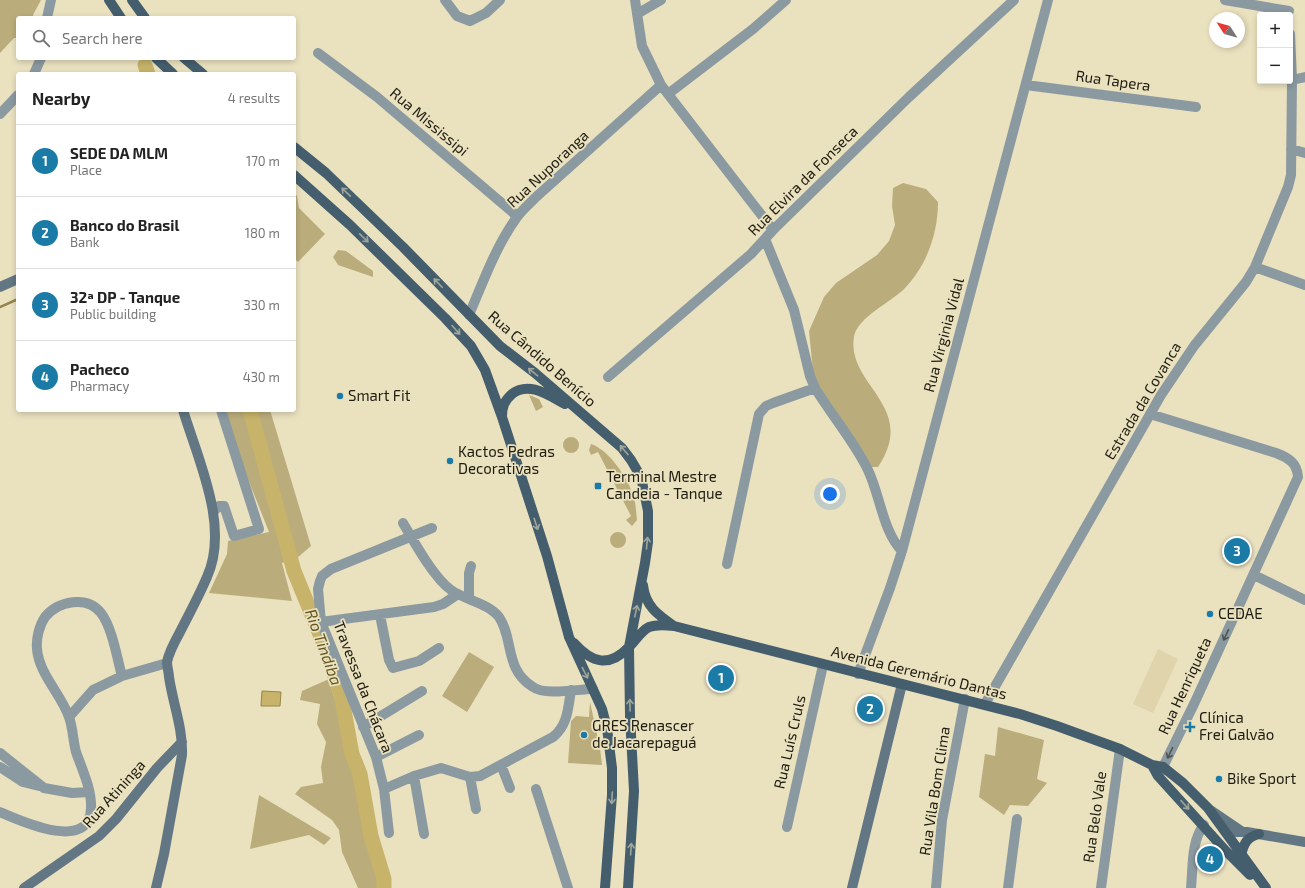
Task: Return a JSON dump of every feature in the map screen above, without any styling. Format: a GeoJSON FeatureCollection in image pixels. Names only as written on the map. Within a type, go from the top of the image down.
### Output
{"type":"FeatureCollection","features":[{"type":"Feature","properties":{"kind":"main road"},"geometry":{"type":"LineString","coordinates":[[109,0],[120,16]]}},
{"type":"Feature","properties":{"kind":"main road"},"geometry":{"type":"LineString","coordinates":[[132,0],[144,16]]}},
{"type":"Feature","properties":{"kind":"main road"},"geometry":{"type":"LineString","coordinates":[[158,60],[172,72]]}},
{"type":"Feature","properties":{"kind":"main road"},"geometry":{"type":"LineString","coordinates":[[186,60],[202,72]]}},
{"type":"Feature","properties":{"kind":"main road","name":"Rua Cândido Benício"},"geometry":{"type":"LineString","coordinates":[[296,149],[337,184],[403,247],[500,346],[622,448],[641,478],[648,511],[648,542],[629,647],[630,716],[634,791],[628,888]]}},
{"type":"Feature","properties":{"kind":"main road"},"geometry":{"type":"LineString","coordinates":[[296,179],[390,263],[471,346],[484,370],[502,417],[546,556],[569,637],[602,709],[607,728],[612,768],[612,795],[605,888]]}},
{"type":"Feature","properties":{"kind":"main road"},"geometry":{"type":"LineString","coordinates":[[502,417],[502,408],[508,398],[517,390],[530,388],[538,390],[585,416]]}},
{"type":"Feature","properties":{"kind":"main road","name":"Avenida Geremário Dantas"},"geometry":{"type":"LineString","coordinates":[[643,575],[643,587],[649,605],[656,614],[674,626]]}},
{"type":"Feature","properties":{"kind":"main road","name":"Avenida Geremário Dantas"},"geometry":{"type":"LineString","coordinates":[[569,637],[586,655],[601,661],[612,659],[629,647],[648,628],[657,625],[674,626],[858,674],[985,704],[1057,726],[1120,749],[1183,783],[1208,808],[1265,888]]}},
{"type":"Feature","properties":{"kind":"main road","name":"Avenida Geremário Dantas"},"geometry":{"type":"LineString","coordinates":[[1161,772],[1225,850],[1265,888]]}},
{"type":"Feature","properties":{"kind":"main road"},"geometry":{"type":"LineString","coordinates":[[1204,825],[1226,832]]}},
{"type":"Feature","properties":{"kind":"main road"},"geometry":{"type":"LineString","coordinates":[[1241,855],[1248,838],[1259,834]]}},
{"type":"Feature","properties":{"kind":"street"},"geometry":{"type":"LineString","coordinates":[[48,16],[52,0]]}},
{"type":"Feature","properties":{"kind":"street"},"geometry":{"type":"LineString","coordinates":[[445,0],[457,16],[470,21],[486,13],[500,0]]}},
{"type":"Feature","properties":{"kind":"street"},"geometry":{"type":"LineString","coordinates":[[635,0],[642,46],[661,85],[773,230]]}},
{"type":"Feature","properties":{"kind":"street"},"geometry":{"type":"LineString","coordinates":[[637,14],[661,0]]}},
{"type":"Feature","properties":{"kind":"street"},"geometry":{"type":"LineString","coordinates":[[668,94],[753,29],[786,0]]}},
{"type":"Feature","properties":{"kind":"street","name":"Rua Elvira da Fonseca"},"geometry":{"type":"LineString","coordinates":[[608,377],[733,270],[909,97],[1014,0]]}},
{"type":"Feature","properties":{"kind":"street","name":"Rua Virginia Vidal"},"geometry":{"type":"LineString","coordinates":[[858,674],[902,551],[1048,0]]}},
{"type":"Feature","properties":{"kind":"street"},"geometry":{"type":"LineString","coordinates":[[1225,0],[1284,12]]}},
{"type":"Feature","properties":{"kind":"street"},"geometry":{"type":"LineString","coordinates":[[1289,0],[1289,12]]}},
{"type":"Feature","properties":{"kind":"street","name":"Rua Mississipi"},"geometry":{"type":"LineString","coordinates":[[318,53],[377,97],[518,216]]}},
{"type":"Feature","properties":{"kind":"street"},"geometry":{"type":"LineString","coordinates":[[35,72],[40,60]]}},
{"type":"Feature","properties":{"kind":"street"},"geometry":{"type":"LineString","coordinates":[[1293,80],[1305,77]]}},
{"type":"Feature","properties":{"kind":"street","name":"Estrada da Covanca"},"geometry":{"type":"LineString","coordinates":[[985,704],[1161,395],[1194,346],[1246,282],[1255,266],[1288,187],[1291,175],[1292,84]]}},
{"type":"Feature","properties":{"kind":"street","name":"Rua Nuporanga"},"geometry":{"type":"LineString","coordinates":[[469,315],[493,261],[518,216],[536,197],[661,85]]}},
{"type":"Feature","properties":{"kind":"street","name":"Rua Tapera"},"geometry":{"type":"LineString","coordinates":[[1026,85],[1196,108]]}},
{"type":"Feature","properties":{"kind":"street"},"geometry":{"type":"LineString","coordinates":[[0,114],[16,97]]}},
{"type":"Feature","properties":{"kind":"street"},"geometry":{"type":"LineString","coordinates":[[1291,149],[1305,153]]}},
{"type":"Feature","properties":{"kind":"street"},"geometry":{"type":"LineString","coordinates":[[765,239],[794,310],[810,376],[815,388],[862,458],[872,480],[894,542],[902,551]]}},
{"type":"Feature","properties":{"kind":"street"},"geometry":{"type":"LineString","coordinates":[[1255,266],[1305,285]]}},
{"type":"Feature","properties":{"kind":"street"},"geometry":{"type":"LineString","coordinates":[[0,287],[16,280]]}},
{"type":"Feature","properties":{"kind":"street"},"geometry":{"type":"LineString","coordinates":[[727,564],[759,414],[766,406],[815,388]]}},
{"type":"Feature","properties":{"kind":"street"},"geometry":{"type":"LineString","coordinates":[[156,888],[182,762],[182,742],[167,663],[172,648],[208,576],[216,539],[214,511],[184,412]]}},
{"type":"Feature","properties":{"kind":"street"},"geometry":{"type":"LineString","coordinates":[[214,511],[219,506],[224,506],[234,536],[259,529],[223,412]]}},
{"type":"Feature","properties":{"kind":"street","name":"Rua Henriqueta"},"geometry":{"type":"LineString","coordinates":[[1150,414],[1276,453],[1294,463],[1297,469],[1298,477],[1254,575],[1161,772]]}},
{"type":"Feature","properties":{"kind":"street"},"geometry":{"type":"LineString","coordinates":[[403,523],[411,537],[445,584],[458,594],[498,616],[502,622],[512,661],[532,687],[540,690],[593,689]]}},
{"type":"Feature","properties":{"kind":"street","name":"Travessa da Chácara"},"geometry":{"type":"LineString","coordinates":[[389,833],[384,789],[376,757],[321,622],[318,589],[320,581],[326,572],[432,528]]}},
{"type":"Feature","properties":{"kind":"street"},"geometry":{"type":"LineString","coordinates":[[469,599],[469,573],[471,566]]}},
{"type":"Feature","properties":{"kind":"street"},"geometry":{"type":"LineString","coordinates":[[1254,575],[1305,600]]}},
{"type":"Feature","properties":{"kind":"street"},"geometry":{"type":"LineString","coordinates":[[321,622],[434,607],[443,604],[458,594]]}},
{"type":"Feature","properties":{"kind":"street"},"geometry":{"type":"LineString","coordinates":[[0,812],[32,826],[60,832],[74,831],[84,826],[90,817],[92,806],[75,747],[69,717],[44,671],[37,650],[38,633],[45,617],[60,606],[75,601],[90,604],[101,612],[108,628],[122,676]]}},
{"type":"Feature","properties":{"kind":"street"},"geometry":{"type":"LineString","coordinates":[[380,615],[389,660],[393,668],[419,661],[439,648]]}},
{"type":"Feature","properties":{"kind":"street"},"geometry":{"type":"LineString","coordinates":[[69,717],[94,690],[122,676],[167,663]]}},
{"type":"Feature","properties":{"kind":"street","name":"Rua Luís Cruls"},"geometry":{"type":"LineString","coordinates":[[787,827],[823,665]]}},
{"type":"Feature","properties":{"kind":"street"},"geometry":{"type":"LineString","coordinates":[[852,888],[902,684]]}},
{"type":"Feature","properties":{"kind":"street"},"geometry":{"type":"LineString","coordinates":[[384,789],[414,776],[441,768],[470,777],[480,776],[501,765],[553,737],[560,731],[565,724],[571,690]]}},
{"type":"Feature","properties":{"kind":"street"},"geometry":{"type":"LineString","coordinates":[[363,727],[422,691]]}},
{"type":"Feature","properties":{"kind":"street","name":"Rua Vila Bom Clima"},"geometry":{"type":"LineString","coordinates":[[936,888],[942,820],[965,699]]}},
{"type":"Feature","properties":{"kind":"street"},"geometry":{"type":"LineString","coordinates":[[376,757],[419,735]]}},
{"type":"Feature","properties":{"kind":"street","name":"Rua Atininga"},"geometry":{"type":"LineString","coordinates":[[24,888],[99,836],[116,818],[157,768],[182,742]]}},
{"type":"Feature","properties":{"kind":"street","name":"Rua Belo Vale"},"geometry":{"type":"LineString","coordinates":[[1101,888],[1120,749]]}},
{"type":"Feature","properties":{"kind":"street"},"geometry":{"type":"LineString","coordinates":[[0,753],[44,788]]}},
{"type":"Feature","properties":{"kind":"street"},"geometry":{"type":"LineString","coordinates":[[501,765],[510,788]]}},
{"type":"Feature","properties":{"kind":"street"},"geometry":{"type":"LineString","coordinates":[[0,767],[23,782],[44,788],[72,793],[88,792]]}},
{"type":"Feature","properties":{"kind":"street"},"geometry":{"type":"LineString","coordinates":[[414,776],[424,834]]}},
{"type":"Feature","properties":{"kind":"street"},"geometry":{"type":"LineString","coordinates":[[470,777],[476,809]]}},
{"type":"Feature","properties":{"kind":"street"},"geometry":{"type":"LineString","coordinates":[[536,789],[568,888]]}},
{"type":"Feature","properties":{"kind":"street"},"geometry":{"type":"LineString","coordinates":[[1208,808],[1241,831]]}},
{"type":"Feature","properties":{"kind":"street"},"geometry":{"type":"LineString","coordinates":[[1008,888],[1016,819]]}},
{"type":"Feature","properties":{"kind":"street"},"geometry":{"type":"LineString","coordinates":[[1191,888],[1196,844],[1199,832],[1204,825]]}},
{"type":"Feature","properties":{"kind":"street"},"geometry":{"type":"LineString","coordinates":[[1226,832],[1241,831],[1305,842]]}},
{"type":"Feature","properties":{"kind":"shaded area"},"geometry":{"type":"Polygon","coordinates":[[[0,0],[41,0],[33,16],[16,16],[16,38],[14,38],[0,53],[0,0]]]}},
{"type":"Feature","properties":{"kind":"shaded area"},"geometry":{"type":"Polygon","coordinates":[[[903,183],[926,189],[938,202],[936,225],[930,248],[913,279],[899,293],[868,316],[861,323],[854,337],[854,354],[860,369],[886,412],[890,428],[888,446],[878,467],[871,467],[820,390],[813,371],[809,331],[824,297],[836,283],[877,255],[889,241],[895,225],[892,206],[893,188],[903,183]]]}},
{"type":"Feature","properties":{"kind":"shaded area"},"geometry":{"type":"Polygon","coordinates":[[[296,195],[299,208],[325,234],[298,262],[296,260],[296,195]]]}},
{"type":"Feature","properties":{"kind":"shaded area"},"geometry":{"type":"Polygon","coordinates":[[[338,250],[346,251],[373,271],[373,277],[338,265],[333,257],[338,250]]]}},
{"type":"Feature","properties":{"kind":"shaded area"},"geometry":{"type":"Polygon","coordinates":[[[529,395],[539,399],[543,407],[536,411],[529,395]]]}},
{"type":"Feature","properties":{"kind":"shaded area"},"geometry":{"type":"Polygon","coordinates":[[[226,412],[271,412],[311,546],[297,558],[282,563],[292,601],[209,593],[227,554],[228,541],[269,532],[236,449],[226,412]]]}},
{"type":"Feature","properties":{"kind":"shaded area"},"geometry":{"type":"Polygon","coordinates":[[[571,437],[577,439],[579,445],[577,451],[571,453],[565,451],[563,445],[565,439],[571,437]]]}},
{"type":"Feature","properties":{"kind":"shaded area"},"geometry":{"type":"Polygon","coordinates":[[[591,444],[598,447],[611,458],[627,481],[635,501],[636,508],[637,520],[632,526],[626,520],[631,516],[598,452],[591,455],[589,450],[591,444]]]}},
{"type":"Feature","properties":{"kind":"shaded area"},"geometry":{"type":"Polygon","coordinates":[[[618,532],[625,537],[626,540],[621,547],[618,548],[611,543],[610,540],[615,533],[618,532]]]}},
{"type":"Feature","properties":{"kind":"shaded area"},"geometry":{"type":"Polygon","coordinates":[[[1158,649],[1178,659],[1153,713],[1133,704],[1158,649]]]}},
{"type":"Feature","properties":{"kind":"shaded area"},"geometry":{"type":"Polygon","coordinates":[[[469,652],[494,667],[467,712],[442,696],[469,652]]]}},
{"type":"Feature","properties":{"kind":"shaded area"},"geometry":{"type":"Polygon","coordinates":[[[329,679],[364,803],[368,838],[380,876],[381,888],[358,888],[342,852],[339,830],[332,820],[295,794],[301,787],[323,783],[321,767],[326,742],[317,724],[320,704],[300,700],[302,691],[329,679]]]}},
{"type":"Feature","properties":{"kind":"shaded area"},"geometry":{"type":"Polygon","coordinates":[[[262,691],[281,692],[280,706],[261,706],[262,691]]]}},
{"type":"Feature","properties":{"kind":"shaded area","name":"GRES Renascer de Jacarepaguá"},"geometry":{"type":"Polygon","coordinates":[[[590,702],[600,748],[602,765],[568,763],[571,721],[576,716],[589,717],[590,702]]]}},
{"type":"Feature","properties":{"kind":"shaded area"},"geometry":{"type":"Polygon","coordinates":[[[998,727],[1044,740],[1037,779],[1047,783],[1028,806],[1010,805],[1004,815],[979,797],[985,754],[995,756],[998,727]]]}},
{"type":"Feature","properties":{"kind":"shaded area"},"geometry":{"type":"Polygon","coordinates":[[[259,795],[331,838],[324,845],[309,835],[250,849],[259,795]]]}},
{"type":"Feature","properties":{"kind":"waterway","name":"Rio Tindiba"},"geometry":{"type":"LineString","coordinates":[[145,65],[147,72]]}},
{"type":"Feature","properties":{"kind":"waterway"},"geometry":{"type":"LineString","coordinates":[[0,307],[16,300]]}},
{"type":"Feature","properties":{"kind":"waterway","name":"Rio Tindiba"},"geometry":{"type":"LineString","coordinates":[[251,412],[294,571],[326,649],[341,694],[352,754],[360,774],[371,836],[384,879],[384,888]]}},
{"type":"Feature","properties":{"kind":"place","name":"Smart Fit"},"geometry":{"type":"Point","coordinates":[340,396]}},
{"type":"Feature","properties":{"kind":"place","name":"Kactos Pedras Decorativas"},"geometry":{"type":"Point","coordinates":[450,461]}},
{"type":"Feature","properties":{"kind":"place","name":"Terminal Mestre Candeia - Tanque"},"geometry":{"type":"Point","coordinates":[598,486]}},
{"type":"Feature","properties":{"kind":"place","name":"32ª DP - Tanque"},"geometry":{"type":"Point","coordinates":[1237,551]}},
{"type":"Feature","properties":{"kind":"place","name":"CEDAE"},"geometry":{"type":"Point","coordinates":[1210,614]}},
{"type":"Feature","properties":{"kind":"place","name":"SEDE DA MLM"},"geometry":{"type":"Point","coordinates":[721,678]}},
{"type":"Feature","properties":{"kind":"place","name":"Banco do Brasil"},"geometry":{"type":"Point","coordinates":[870,709]}},
{"type":"Feature","properties":{"kind":"place","name":"Clínica Frei Galvão"},"geometry":{"type":"Point","coordinates":[1190,727]}},
{"type":"Feature","properties":{"kind":"place","name":"GRES Renascer de Jacarepaguá"},"geometry":{"type":"Point","coordinates":[584,735]}},
{"type":"Feature","properties":{"kind":"place","name":"Bike Sport"},"geometry":{"type":"Point","coordinates":[1219,779]}},
{"type":"Feature","properties":{"kind":"place","name":"Pacheco"},"geometry":{"type":"Point","coordinates":[1210,859]}}]}
